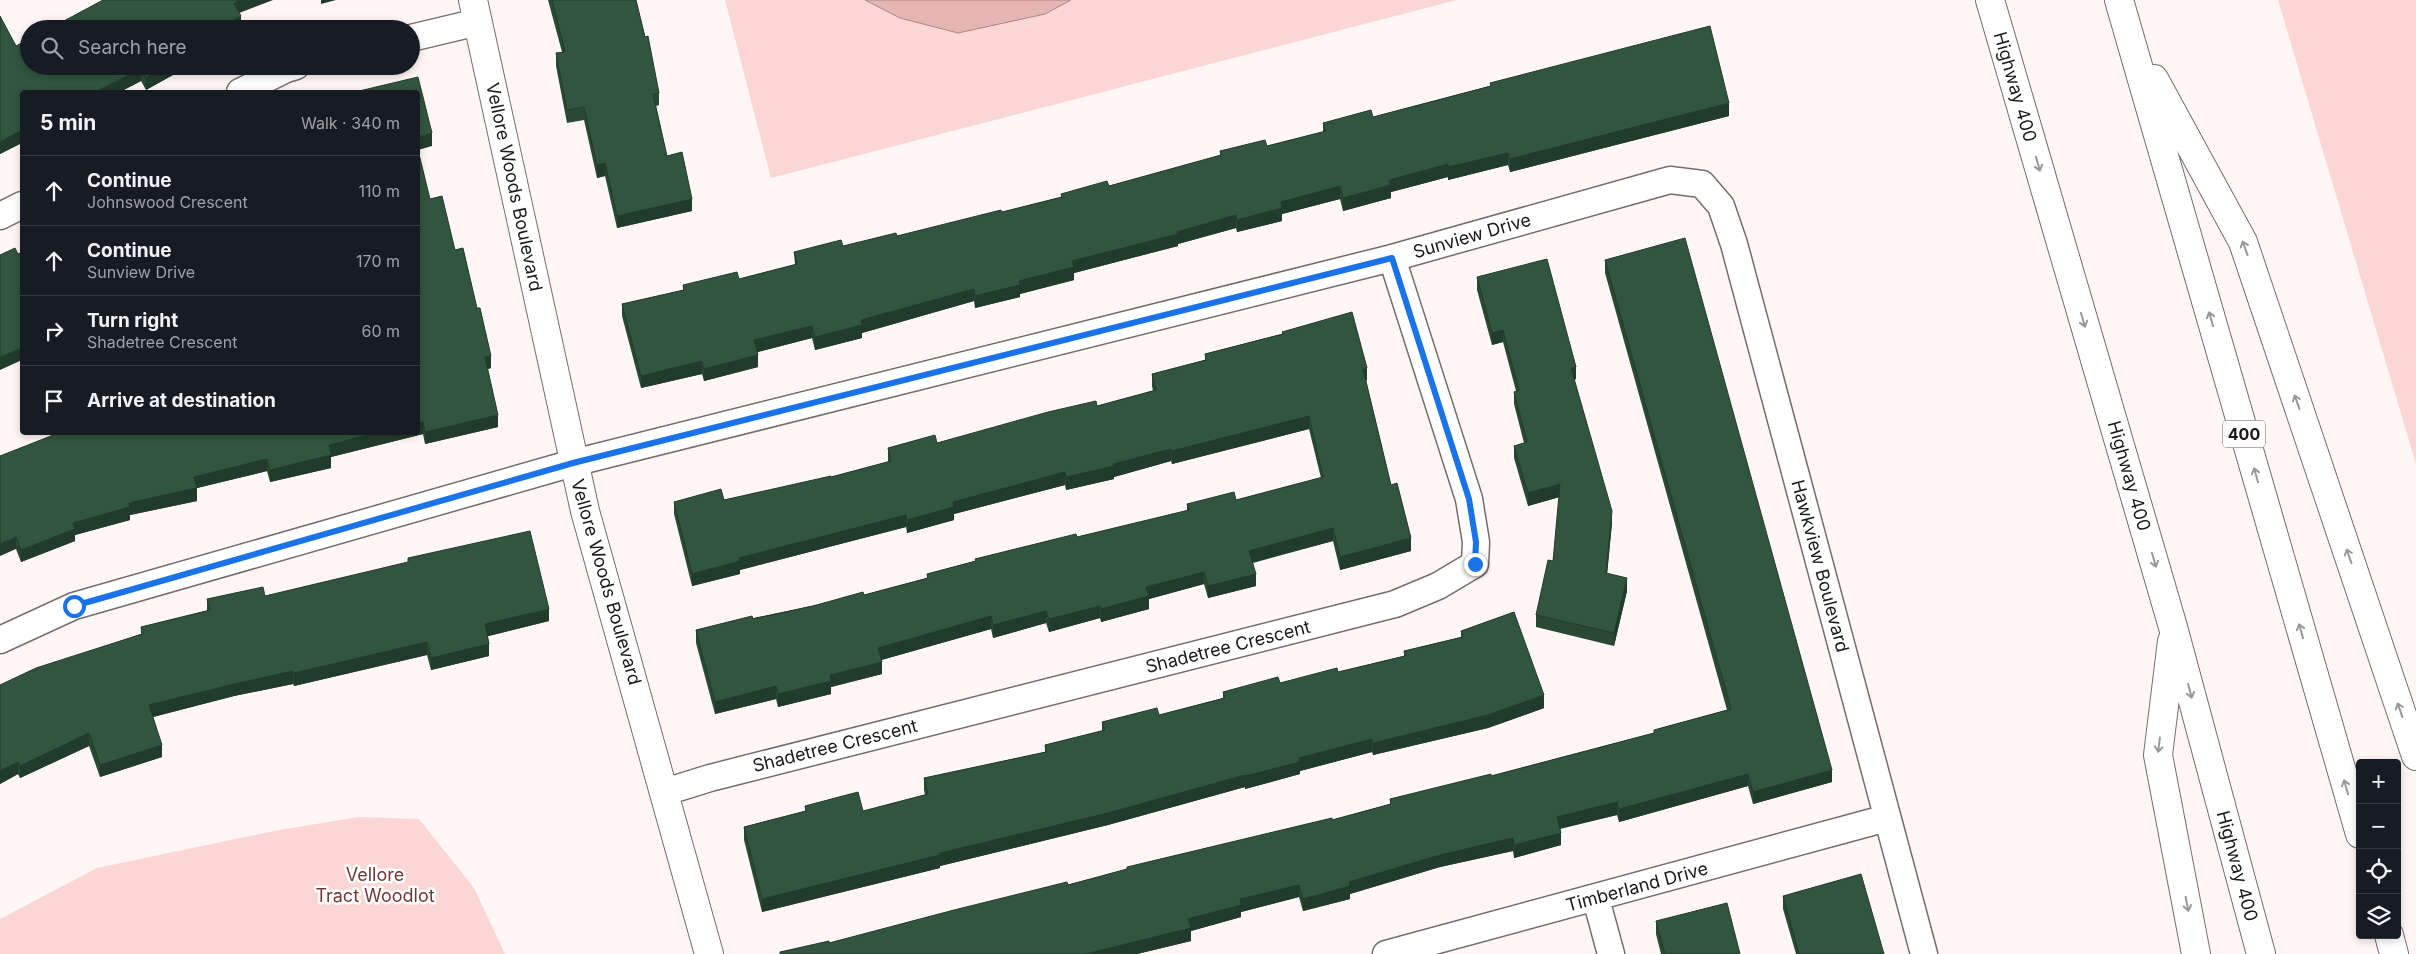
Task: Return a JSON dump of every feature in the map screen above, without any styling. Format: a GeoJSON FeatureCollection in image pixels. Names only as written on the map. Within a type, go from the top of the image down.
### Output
{"type":"FeatureCollection","features":[{"type":"Feature","properties":{"kind":"main road","name":"Highway 400"},"geometry":{"type":"LineString","coordinates":[[1990,0],[2173,627],[2261,954]]}},
{"type":"Feature","properties":{"kind":"main road","name":"400"},"geometry":{"type":"LineString","coordinates":[[2119,0],[2356,820]]}},
{"type":"Feature","properties":{"kind":"main road","name":"Vellore Woods Boulevard"},"geometry":{"type":"LineString","coordinates":[[476,11],[573,463],[666,792],[709,954]]}},
{"type":"Feature","properties":{"kind":"main road"},"geometry":{"type":"LineString","coordinates":[[2129,34],[2243,242],[2416,756]]}},
{"type":"Feature","properties":{"kind":"main road"},"geometry":{"type":"LineString","coordinates":[[2173,627],[2158,754],[2196,954]]}},
{"type":"Feature","properties":{"kind":"main road"},"geometry":{"type":"LineString","coordinates":[[2390,939],[2394,954]]}},
{"type":"Feature","properties":{"kind":"street"},"geometry":{"type":"LineString","coordinates":[[420,34],[476,11]]}},
{"type":"Feature","properties":{"kind":"street"},"geometry":{"type":"LineString","coordinates":[[244,90],[274,75]]}},
{"type":"Feature","properties":{"kind":"street","name":"Sunview Drive"},"geometry":{"type":"LineString","coordinates":[[0,640],[74,606],[573,463],[1392,258],[1670,180],[1702,184]]}},
{"type":"Feature","properties":{"kind":"street","name":"Hawkview Boulevard"},"geometry":{"type":"LineString","coordinates":[[1702,184],[1721,206],[1734,244],[1924,954]]}},
{"type":"Feature","properties":{"kind":"street"},"geometry":{"type":"LineString","coordinates":[[0,216],[20,206]]}},
{"type":"Feature","properties":{"kind":"street","name":"Shadetree Crescent"},"geometry":{"type":"LineString","coordinates":[[666,792],[720,776],[1395,604],[1438,586],[1475,564],[1476,542],[1469,499],[1392,258]]}},
{"type":"Feature","properties":{"kind":"street","name":"Timberland Drive"},"geometry":{"type":"LineString","coordinates":[[1386,954],[1887,818]]}},
{"type":"Feature","properties":{"kind":"street"},"geometry":{"type":"LineString","coordinates":[[1596,898],[1611,954]]}},
{"type":"Feature","properties":{"kind":"green space"},"geometry":{"type":"Polygon","coordinates":[[[725,0],[865,0],[900,18],[1045,14],[1071,0],[1457,0],[771,178],[725,0]]]}},
{"type":"Feature","properties":{"kind":"green space"},"geometry":{"type":"Polygon","coordinates":[[[2278,0],[2416,0],[2416,464],[2278,0]]]}},
{"type":"Feature","properties":{"kind":"green space","name":"Vellore Tract Woodlot"},"geometry":{"type":"Polygon","coordinates":[[[359,817],[419,819],[474,888],[505,954],[0,954],[0,919],[97,868],[279,830],[359,817]]]}},
{"type":"Feature","properties":{"kind":"shaded area"},"geometry":{"type":"Polygon","coordinates":[[[865,0],[1071,0],[1045,14],[958,33],[900,18],[865,0]]]}},
{"type":"Feature","properties":{"kind":"building"},"geometry":{"type":"Polygon","coordinates":[[[103,0],[241,0],[234,3],[241,16],[233,20],[66,20],[103,0]]]}},
{"type":"Feature","properties":{"kind":"building"},"geometry":{"type":"Polygon","coordinates":[[[552,0],[636,0],[645,37],[648,36],[659,93],[653,94],[667,156],[682,152],[692,199],[617,216],[605,163],[597,165],[584,107],[567,110],[556,53],[565,52],[552,0]]]}},
{"type":"Feature","properties":{"kind":"building"},"geometry":{"type":"Polygon","coordinates":[[[0,16],[16,46],[20,44],[20,75],[129,75],[99,90],[20,90],[20,131],[0,142],[0,16]]]}},
{"type":"Feature","properties":{"kind":"building"},"geometry":{"type":"Polygon","coordinates":[[[1710,26],[1729,103],[1510,159],[1508,153],[1448,167],[1448,164],[1389,180],[1391,185],[1343,198],[1340,186],[1281,202],[1282,208],[1237,220],[1236,215],[1177,232],[1178,234],[1072,261],[1074,267],[1019,281],[1020,285],[975,296],[974,289],[861,320],[862,325],[815,337],[812,326],[754,340],[758,355],[704,369],[702,361],[641,376],[622,304],[684,290],[683,285],[737,272],[739,279],[797,264],[794,252],[841,240],[843,246],[896,233],[897,236],[1062,197],[1061,194],[1107,181],[1109,186],[1221,155],[1220,151],[1265,140],[1267,146],[1326,131],[1323,123],[1371,110],[1373,117],[1491,86],[1490,83],[1710,26]]]}},
{"type":"Feature","properties":{"kind":"building"},"geometry":{"type":"Polygon","coordinates":[[[418,77],[432,133],[420,136],[420,90],[363,90],[418,77]]]}},
{"type":"Feature","properties":{"kind":"building"},"geometry":{"type":"Polygon","coordinates":[[[420,158],[430,199],[442,196],[455,250],[463,248],[477,308],[480,308],[491,356],[485,357],[498,415],[425,432],[423,422],[420,423],[420,158]]]}},
{"type":"Feature","properties":{"kind":"building"},"geometry":{"type":"Polygon","coordinates":[[[1685,238],[1832,770],[1753,792],[1748,774],[1619,809],[1617,802],[1557,817],[1561,833],[1514,845],[1513,838],[1440,855],[1349,882],[1350,886],[1303,899],[1299,885],[1240,899],[1241,905],[1188,919],[1191,928],[1086,954],[780,954],[780,952],[829,941],[829,943],[1067,882],[1068,885],[1127,869],[1127,867],[1332,818],[1332,820],[1391,804],[1390,799],[1491,774],[1491,776],[1654,733],[1654,730],[1731,709],[1605,260],[1685,238]]]}},
{"type":"Feature","properties":{"kind":"building"},"geometry":{"type":"Polygon","coordinates":[[[15,248],[18,254],[20,253],[20,349],[0,357],[0,255],[15,248]]]}},
{"type":"Feature","properties":{"kind":"building"},"geometry":{"type":"Polygon","coordinates":[[[1547,259],[1576,367],[1571,368],[1612,511],[1606,573],[1627,578],[1614,633],[1536,615],[1548,560],[1553,561],[1560,484],[1528,493],[1514,446],[1527,442],[1514,392],[1519,390],[1503,330],[1492,333],[1477,277],[1547,259]]]}},
{"type":"Feature","properties":{"kind":"building"},"geometry":{"type":"Polygon","coordinates":[[[1352,312],[1367,368],[1363,369],[1391,485],[1397,483],[1411,538],[1340,557],[1333,528],[1249,551],[1256,574],[1208,586],[1204,572],[1146,587],[1149,596],[1101,609],[1100,606],[1049,619],[1046,611],[993,625],[991,616],[878,648],[882,662],[830,675],[831,681],[778,694],[776,686],[715,702],[696,630],[752,616],[753,619],[813,606],[863,592],[864,595],[928,578],[927,574],[976,561],[975,559],[1076,534],[1077,537],[1189,510],[1187,504],[1234,492],[1236,500],[1323,477],[1309,416],[1172,451],[1171,449],[1113,464],[1114,466],[1066,477],[1065,472],[953,502],[954,507],[907,520],[906,515],[739,558],[740,561],[692,574],[674,502],[721,489],[724,500],[831,477],[891,461],[888,448],[935,435],[937,443],[1048,412],[1096,401],[1097,406],[1156,390],[1152,374],[1206,360],[1205,354],[1283,334],[1282,332],[1352,312]]]}},
{"type":"Feature","properties":{"kind":"building"},"geometry":{"type":"Polygon","coordinates":[[[53,435],[367,435],[329,445],[331,455],[270,470],[267,459],[194,477],[197,488],[129,503],[130,507],[73,523],[75,529],[21,550],[16,537],[0,544],[0,456],[53,435]]]}},
{"type":"Feature","properties":{"kind":"building"},"geometry":{"type":"Polygon","coordinates":[[[530,531],[549,609],[485,624],[489,644],[431,658],[427,642],[294,673],[293,671],[234,684],[149,705],[162,745],[100,765],[89,733],[20,766],[18,762],[0,771],[0,685],[36,668],[142,634],[141,627],[210,610],[207,599],[263,587],[265,596],[408,562],[408,558],[530,531]]]}},
{"type":"Feature","properties":{"kind":"building"},"geometry":{"type":"Polygon","coordinates":[[[1514,612],[1544,695],[1488,715],[1373,743],[1372,739],[1299,758],[1300,762],[1245,775],[1108,813],[940,853],[940,855],[762,899],[744,827],[806,811],[805,806],[858,792],[863,811],[928,794],[924,778],[1046,752],[1045,745],[1105,730],[1102,722],[1157,708],[1159,715],[1225,698],[1223,692],[1278,677],[1280,683],[1337,668],[1338,672],[1405,656],[1404,651],[1463,637],[1461,631],[1514,612]]]}},
{"type":"Feature","properties":{"kind":"building"},"geometry":{"type":"Polygon","coordinates":[[[1861,874],[1884,954],[1799,954],[1783,896],[1861,874]]]}},
{"type":"Feature","properties":{"kind":"building"},"geometry":{"type":"Polygon","coordinates":[[[1727,903],[1740,954],[1665,954],[1656,921],[1727,903]]]}},
{"type":"Feature","properties":{"kind":"route"},"geometry":{"type":"LineString","coordinates":[[74,606],[573,463],[1392,258],[1469,499],[1476,542],[1475,564]]}}]}
